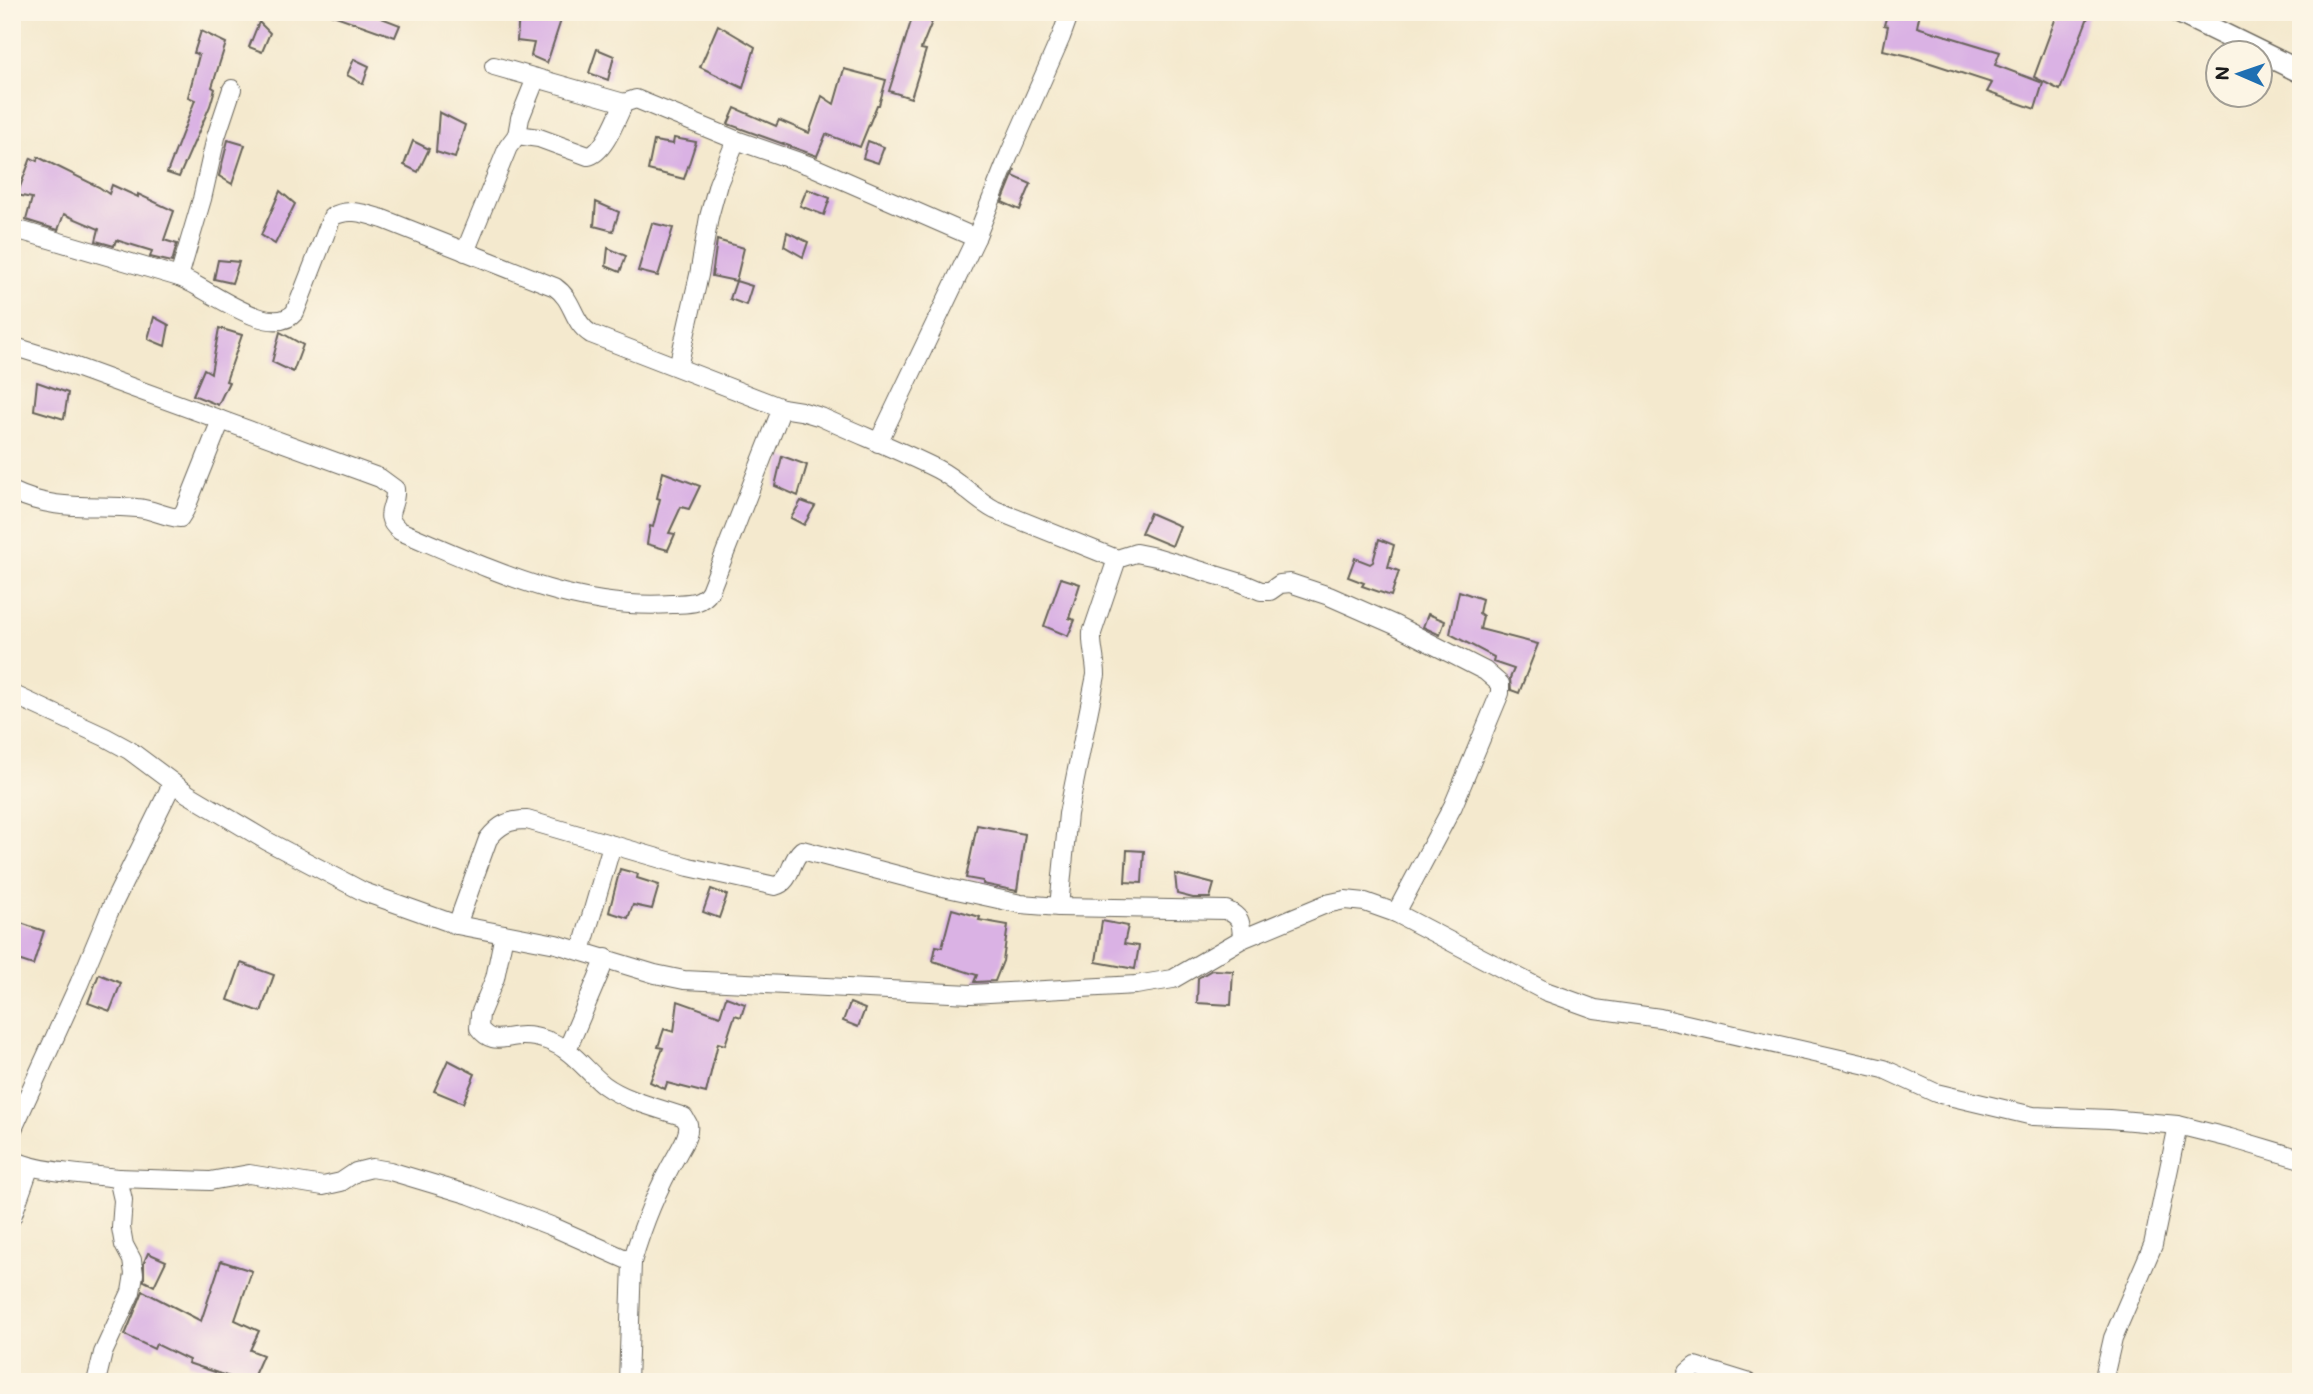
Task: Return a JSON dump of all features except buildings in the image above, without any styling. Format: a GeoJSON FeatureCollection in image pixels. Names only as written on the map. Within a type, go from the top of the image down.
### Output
{"type":"FeatureCollection","features":[{"type":"Feature","properties":{"kind":"street"},"geometry":{"type":"LineString","coordinates":[[878,443],[976,238],[1009,155],[1062,37],[1070,12]]}},
{"type":"Feature","properties":{"kind":"street"},"geometry":{"type":"LineString","coordinates":[[2178,12],[2301,72]]}},
{"type":"Feature","properties":{"kind":"street"},"geometry":{"type":"LineString","coordinates":[[495,66],[624,103],[636,99],[811,166],[976,238]]}},
{"type":"Feature","properties":{"kind":"street"},"geometry":{"type":"LineString","coordinates":[[466,252],[508,147],[517,135],[520,118],[536,78]]}},
{"type":"Feature","properties":{"kind":"street"},"geometry":{"type":"LineString","coordinates":[[179,277],[202,199],[216,137],[232,89]]}},
{"type":"Feature","properties":{"kind":"street"},"geometry":{"type":"LineString","coordinates":[[517,135],[539,138],[593,156],[600,149],[624,103]]}},
{"type":"Feature","properties":{"kind":"street"},"geometry":{"type":"LineString","coordinates":[[678,367],[709,217],[718,184],[737,139]]}},
{"type":"Feature","properties":{"kind":"street"},"geometry":{"type":"LineString","coordinates":[[12,228],[179,277],[200,286],[230,306],[274,321],[284,321],[295,312],[332,217],[338,213],[372,216],[555,287],[572,303],[581,327],[591,334],[782,408],[821,417],[938,470],[959,483],[979,502],[995,510],[1117,559],[1136,553],[1156,557],[1261,591],[1270,591],[1280,584],[1290,583],[1329,596],[1395,625],[1485,671],[1500,684],[1500,693],[1453,806],[1396,913]]}},
{"type":"Feature","properties":{"kind":"street"},"geometry":{"type":"LineString","coordinates":[[12,346],[390,483],[396,495],[390,518],[400,531],[522,582],[606,603],[656,605],[696,603],[705,599],[782,408]]}},
{"type":"Feature","properties":{"kind":"street"},"geometry":{"type":"LineString","coordinates":[[12,491],[44,504],[139,508],[166,517],[180,518],[221,420]]}},
{"type":"Feature","properties":{"kind":"street"},"geometry":{"type":"LineString","coordinates":[[1059,907],[1069,814],[1096,675],[1092,633],[1117,559]]}},
{"type":"Feature","properties":{"kind":"street"},"geometry":{"type":"LineString","coordinates":[[12,694],[129,750],[172,784],[267,841],[364,892],[457,925],[528,938],[684,980],[971,994],[1136,985],[1173,979],[1242,939],[1326,904],[1345,900],[1365,902],[1396,913],[1545,991],[1595,1009],[1660,1018],[1884,1069],[1936,1093],[2033,1116],[2178,1125],[2301,1159]]}},
{"type":"Feature","properties":{"kind":"street"},"geometry":{"type":"LineString","coordinates":[[12,1131],[109,912],[172,784]]}},
{"type":"Feature","properties":{"kind":"street"},"geometry":{"type":"LineString","coordinates":[[457,925],[488,839],[497,828],[507,822],[527,820],[689,867],[775,886],[786,880],[798,853],[802,850],[943,887],[1021,904],[1226,910],[1236,914],[1242,939]]}},
{"type":"Feature","properties":{"kind":"street"},"geometry":{"type":"LineString","coordinates":[[581,951],[612,845]]}},
{"type":"Feature","properties":{"kind":"street"},"geometry":{"type":"LineString","coordinates":[[504,934],[495,978],[480,1014],[479,1028],[485,1036],[493,1040],[533,1037],[567,1050],[605,1086],[684,1117],[688,1124],[686,1138],[664,1177],[643,1225],[632,1262],[628,1382]]}},
{"type":"Feature","properties":{"kind":"street"},"geometry":{"type":"LineString","coordinates":[[567,1050],[606,958]]}},
{"type":"Feature","properties":{"kind":"street"},"geometry":{"type":"LineString","coordinates":[[2103,1382],[2113,1338],[2153,1245],[2178,1125]]}},
{"type":"Feature","properties":{"kind":"street"},"geometry":{"type":"LineString","coordinates":[[12,1158],[18,1163],[30,1166],[118,1178],[210,1181],[249,1174],[323,1186],[341,1182],[356,1172],[372,1168],[390,1171],[470,1195],[575,1236],[632,1262]]}},
{"type":"Feature","properties":{"kind":"street"},"geometry":{"type":"LineString","coordinates":[[12,1217],[30,1166]]}},
{"type":"Feature","properties":{"kind":"street"},"geometry":{"type":"LineString","coordinates":[[96,1382],[103,1353],[131,1292],[134,1274],[132,1259],[124,1245],[121,1228],[123,1200],[118,1178]]}},
{"type":"Feature","properties":{"kind":"street"},"geometry":{"type":"LineString","coordinates":[[1684,1382],[1689,1369],[1698,1367],[1748,1382]]}}]}
